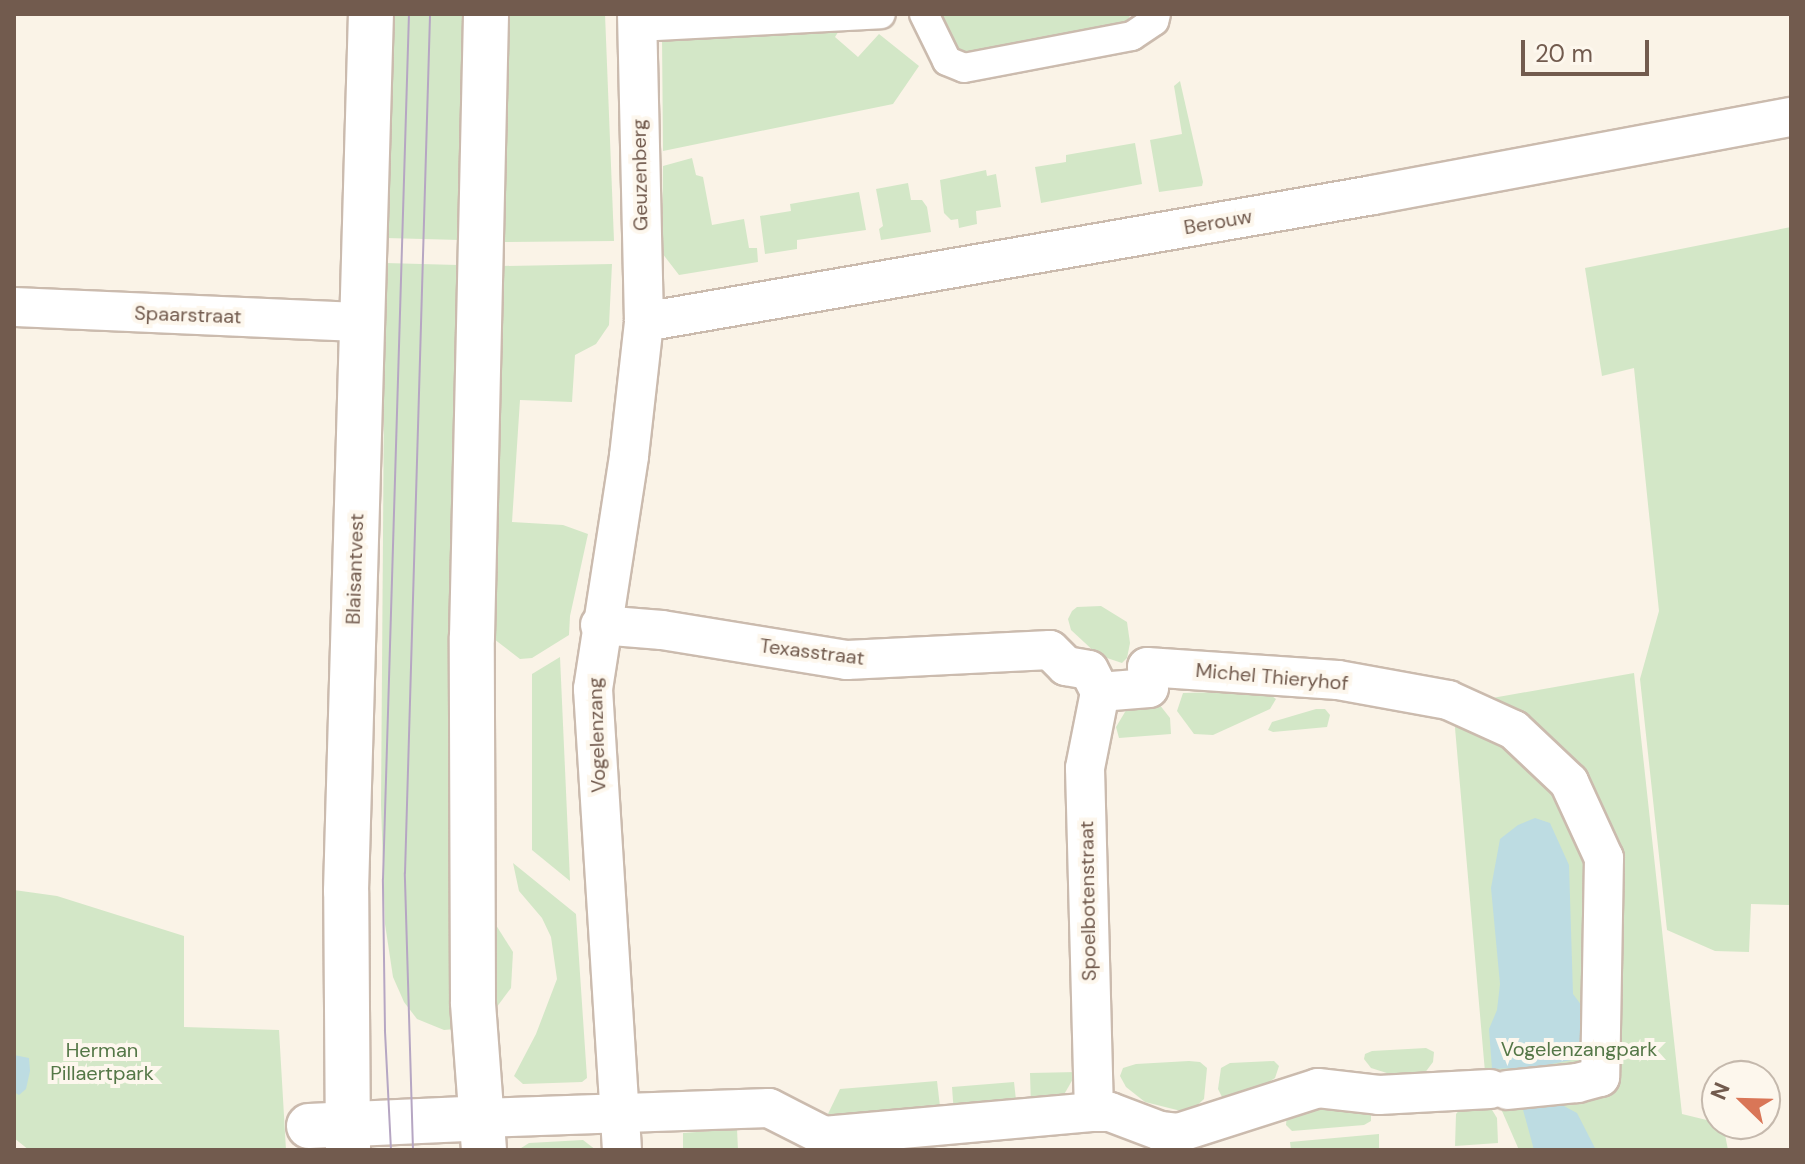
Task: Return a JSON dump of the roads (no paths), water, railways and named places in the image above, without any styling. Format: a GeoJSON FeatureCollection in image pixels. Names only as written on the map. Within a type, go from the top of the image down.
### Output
{"type":"FeatureCollection","features":[{"type":"Feature","properties":{"kind":"main road","name":"Blaisantvest"},"geometry":{"type":"LineString","coordinates":[[371,14],[346,891],[335,1133],[483,1134]]}},
{"type":"Feature","properties":{"kind":"main road"},"geometry":{"type":"LineString","coordinates":[[483,1134],[473,1002],[472,637],[486,14]]}},
{"type":"Feature","properties":{"kind":"street","name":"Geuzenberg"},"geometry":{"type":"LineString","coordinates":[[644,322],[637,21],[881,14]]}},
{"type":"Feature","properties":{"kind":"street"},"geometry":{"type":"LineString","coordinates":[[924,14],[947,61],[964,68],[1132,36],[1154,21],[1156,14]]}},
{"type":"Feature","properties":{"kind":"street","name":"Berouw"},"geometry":{"type":"LineString","coordinates":[[644,322],[1358,198],[1791,117]]}},
{"type":"Feature","properties":{"kind":"street","name":"Spaarstraat"},"geometry":{"type":"LineString","coordinates":[[14,307],[362,322]]}},
{"type":"Feature","properties":{"kind":"street","name":"Vogelenzang"},"geometry":{"type":"LineString","coordinates":[[622,1150],[593,689],[600,625],[627,470],[644,322]]}},
{"type":"Feature","properties":{"kind":"street","name":"Texasstraat"},"geometry":{"type":"LineString","coordinates":[[600,625],[662,630],[847,660],[1050,650],[1066,666],[1089,670],[1100,692]]}},
{"type":"Feature","properties":{"kind":"street","name":"Michel Thieryhof"},"geometry":{"type":"LineString","coordinates":[[1094,1112],[1110,1112],[1160,1131],[1178,1133],[1318,1088],[1379,1095],[1577,1083],[1600,1077],[1604,858],[1569,782],[1514,730],[1448,700],[1338,680],[1147,667],[1149,688],[1100,692]]}},
{"type":"Feature","properties":{"kind":"street","name":"Spoelbotenstraat"},"geometry":{"type":"LineString","coordinates":[[1094,1112],[1085,768],[1100,692]]}},
{"type":"Feature","properties":{"kind":"street"},"geometry":{"type":"LineString","coordinates":[[483,1134],[620,1112],[769,1108],[824,1136],[1094,1112]]}},
{"type":"Feature","properties":{"kind":"water"},"geometry":{"type":"Polygon","coordinates":[[[1535,818],[1550,823],[1569,865],[1573,994],[1585,1010],[1586,1040],[1577,1059],[1536,1067],[1540,1104],[1560,1104],[1577,1113],[1596,1150],[1534,1150],[1522,1106],[1539,1104],[1534,1067],[1492,1069],[1489,1029],[1497,1010],[1500,984],[1491,888],[1500,839],[1518,825],[1535,818]]]}},
{"type":"Feature","properties":{"kind":"water"},"geometry":{"type":"Polygon","coordinates":[[[14,1055],[29,1058],[26,1089],[19,1095],[14,1092],[14,1055]]]}},
{"type":"Feature","properties":{"kind":"tram line"},"geometry":{"type":"LineString","coordinates":[[391,1150],[385,1030],[383,879],[409,14]]}},
{"type":"Feature","properties":{"kind":"tram line"},"geometry":{"type":"LineString","coordinates":[[413,1150],[405,873],[430,14]]}},
{"type":"Feature","properties":{"kind":"park label","name":"Vogelenzangpark"},"geometry":{"type":"Point","coordinates":[1579,1049]}},
{"type":"Feature","properties":{"kind":"park label","name":"Herman Pillaertpark"},"geometry":{"type":"Point","coordinates":[102,1062]}}]}
